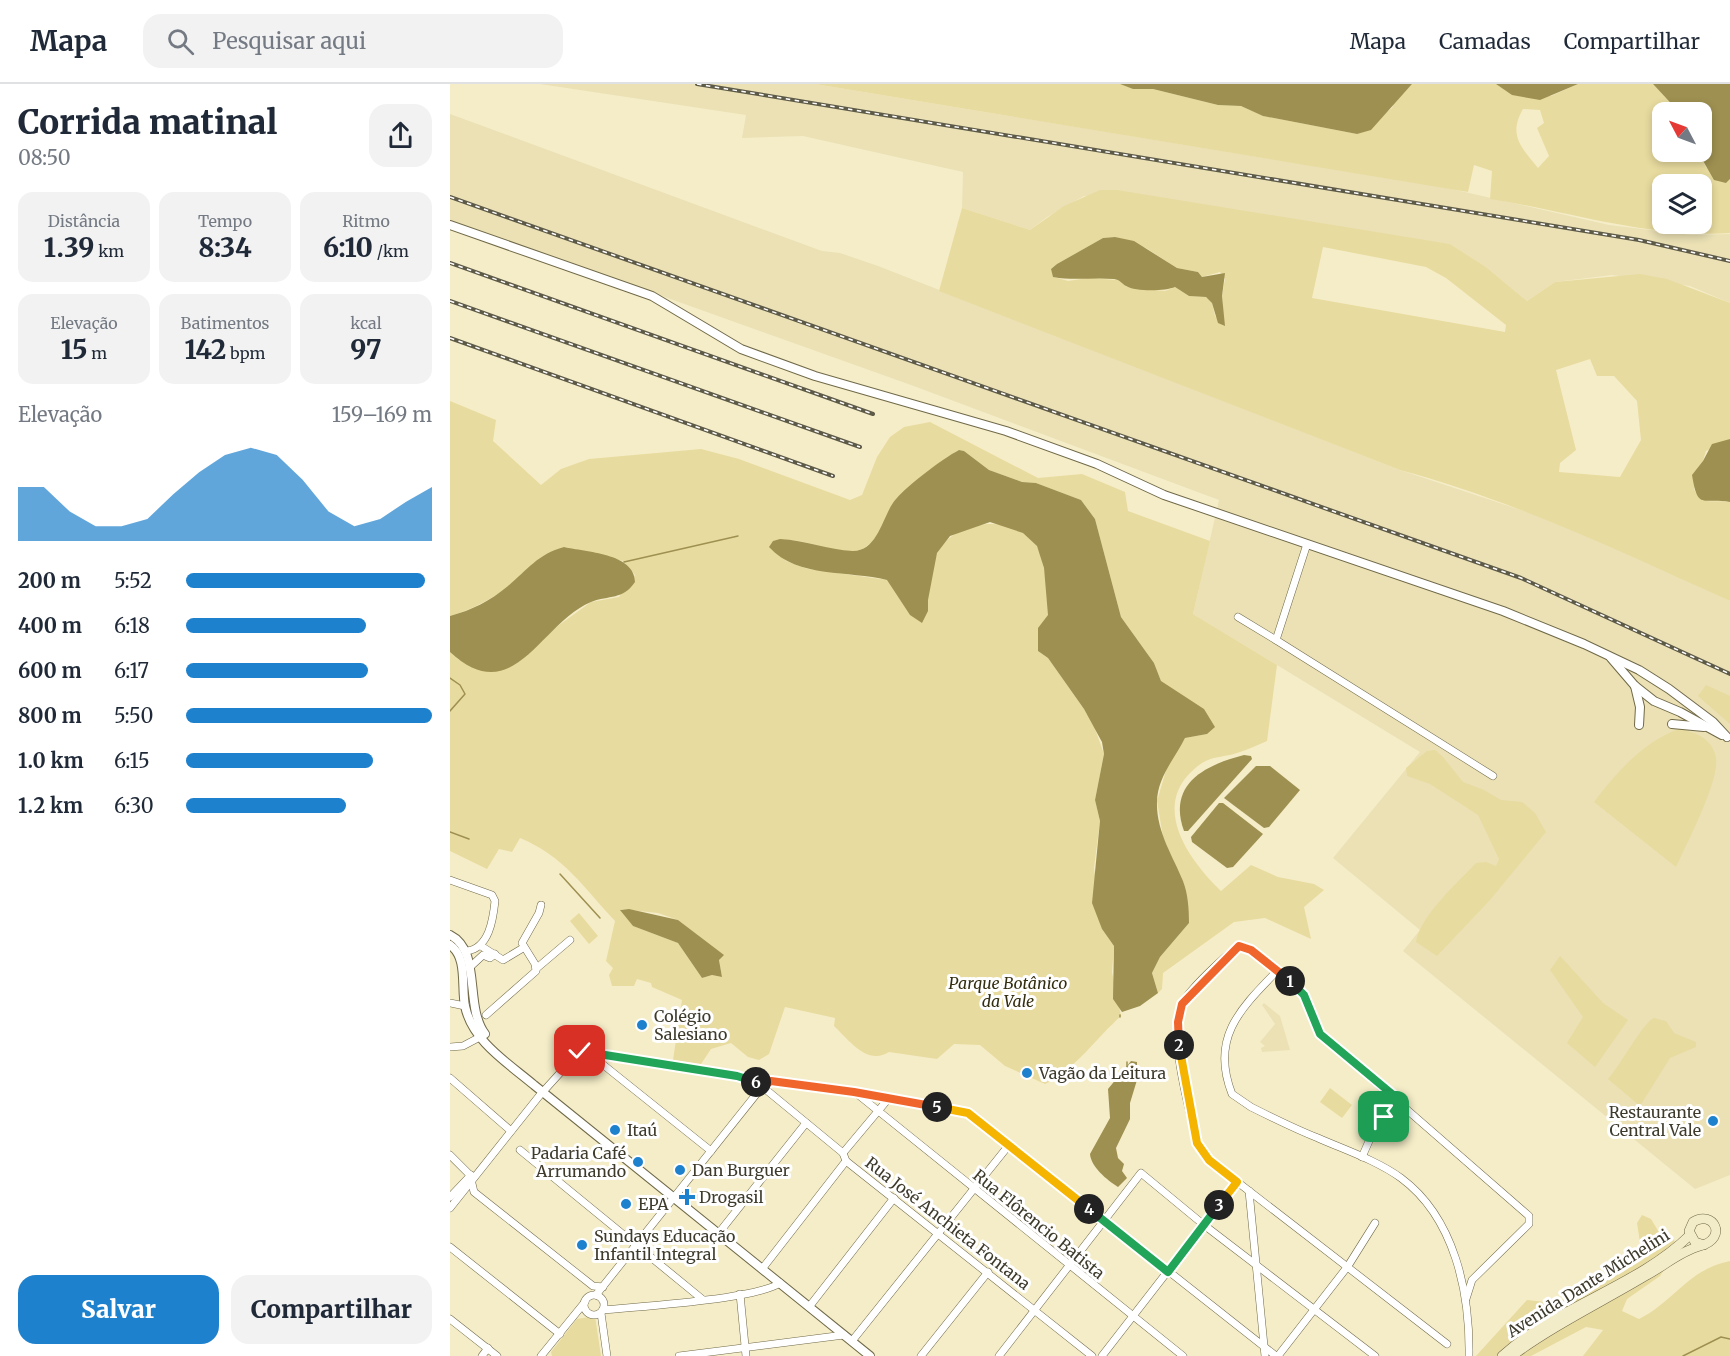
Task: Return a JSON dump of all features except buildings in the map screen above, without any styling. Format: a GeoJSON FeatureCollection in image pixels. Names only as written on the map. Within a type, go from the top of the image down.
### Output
{"type":"FeatureCollection","features":[{"type":"Feature","properties":{"kind":"main road"},"geometry":{"type":"LineString","coordinates":[[1702,1218],[1710,1220],[1716,1228],[1713,1241],[1704,1245],[1695,1242],[1690,1235],[1694,1222],[1702,1218]]}},
{"type":"Feature","properties":{"kind":"main road","name":"Avenida Dante Michelini"},"geometry":{"type":"LineString","coordinates":[[1502,1356],[1545,1324],[1652,1265],[1690,1235]]}},
{"type":"Feature","properties":{"kind":"main road","name":"Avenida Dante Michelini"},"geometry":{"type":"LineString","coordinates":[[1512,1356],[1580,1313],[1694,1247],[1704,1245]]}},
{"type":"Feature","properties":{"kind":"street"},"geometry":{"type":"LineString","coordinates":[[450,225],[652,296],[741,349],[815,376],[1015,434],[1097,464],[1164,495],[1503,611],[1607,653],[1669,689],[1713,722],[1727,737],[1654,702],[1635,686],[1607,653]]}},
{"type":"Feature","properties":{"kind":"street"},"geometry":{"type":"LineString","coordinates":[[1276,640],[1307,544]]}},
{"type":"Feature","properties":{"kind":"street"},"geometry":{"type":"LineString","coordinates":[[1238,617],[1493,776]]}},
{"type":"Feature","properties":{"kind":"street"},"geometry":{"type":"LineString","coordinates":[[1635,686],[1640,707],[1639,724]]}},
{"type":"Feature","properties":{"kind":"street"},"geometry":{"type":"LineString","coordinates":[[1672,724],[1692,725],[1714,730]]}},
{"type":"Feature","properties":{"kind":"street"},"geometry":{"type":"LineString","coordinates":[[450,880],[494,897],[495,905],[486,940],[481,946],[467,951]]}},
{"type":"Feature","properties":{"kind":"street"},"geometry":{"type":"LineString","coordinates":[[537,968],[523,948],[522,940],[542,905]]}},
{"type":"Feature","properties":{"kind":"street"},"geometry":{"type":"LineString","coordinates":[[450,935],[459,939],[467,951],[475,1015],[483,1032],[546,1093]]}},
{"type":"Feature","properties":{"kind":"street"},"geometry":{"type":"LineString","coordinates":[[486,1015],[570,940]]}},
{"type":"Feature","properties":{"kind":"street"},"geometry":{"type":"LineString","coordinates":[[450,945],[458,952],[465,1006],[471,1024],[480,1037],[718,1234],[870,1356]]}},
{"type":"Feature","properties":{"kind":"street"},"geometry":{"type":"LineString","coordinates":[[481,946],[503,960],[523,948]]}},
{"type":"Feature","properties":{"kind":"street"},"geometry":{"type":"LineString","coordinates":[[1447,1344],[1209,1160],[1197,1143],[1180,1056],[1178,1022],[1182,1004],[1239,946],[1251,950],[1304,995],[1320,1034],[1398,1099],[1528,1216],[1529,1224],[1472,1280],[1466,1299]]}},
{"type":"Feature","properties":{"kind":"street"},"geometry":{"type":"LineString","coordinates":[[469,968],[483,955],[492,958],[495,954]]}},
{"type":"Feature","properties":{"kind":"street"},"geometry":{"type":"LineString","coordinates":[[1277,971],[1243,1007],[1227,1035],[1223,1053],[1232,1094],[1251,1107],[1362,1157],[1400,1177],[1424,1200],[1451,1245],[1466,1299],[1469,1356]]}},
{"type":"Feature","properties":{"kind":"street"},"geometry":{"type":"LineString","coordinates":[[450,1003],[465,1006]]}},
{"type":"Feature","properties":{"kind":"street"},"geometry":{"type":"LineString","coordinates":[[450,1047],[463,1046],[480,1037]]}},
{"type":"Feature","properties":{"kind":"street"},"geometry":{"type":"LineString","coordinates":[[450,1207],[478,1170],[546,1093],[577,1052],[745,1078],[753,1080],[762,1087]]}},
{"type":"Feature","properties":{"kind":"street"},"geometry":{"type":"LineString","coordinates":[[594,1053],[596,1059],[711,1151]]}},
{"type":"Feature","properties":{"kind":"street"},"geometry":{"type":"LineString","coordinates":[[452,1078],[511,1131]]}},
{"type":"Feature","properties":{"kind":"street"},"geometry":{"type":"LineString","coordinates":[[541,1356],[585,1302],[603,1287],[762,1087],[771,1081],[854,1092],[968,1113],[1277,1356],[1348,1266],[1375,1223]]}},
{"type":"Feature","properties":{"kind":"street","name":"Rua José Anchieta Fontana"},"geometry":{"type":"LineString","coordinates":[[762,1087],[938,1234],[1036,1309],[1092,1356]]}},
{"type":"Feature","properties":{"kind":"street","name":"Rua Flôrencio Batista"},"geometry":{"type":"LineString","coordinates":[[854,1092],[1183,1356]]}},
{"type":"Feature","properties":{"kind":"street"},"geometry":{"type":"LineString","coordinates":[[762,1269],[889,1098]]}},
{"type":"Feature","properties":{"kind":"street"},"geometry":{"type":"LineString","coordinates":[[1362,1157],[1373,1132],[1398,1099]]}},
{"type":"Feature","properties":{"kind":"street"},"geometry":{"type":"LineString","coordinates":[[718,1234],[807,1123]]}},
{"type":"Feature","properties":{"kind":"street"},"geometry":{"type":"LineString","coordinates":[[852,1341],[1009,1145]]}},
{"type":"Feature","properties":{"kind":"street"},"geometry":{"type":"LineString","coordinates":[[520,1150],[702,1299]]}},
{"type":"Feature","properties":{"kind":"street"},"geometry":{"type":"LineString","coordinates":[[450,1155],[471,1179],[474,1192],[593,1286],[603,1287]]}},
{"type":"Feature","properties":{"kind":"street"},"geometry":{"type":"LineString","coordinates":[[1000,1356],[1141,1173],[1204,1225],[1375,1356]]}},
{"type":"Feature","properties":{"kind":"street"},"geometry":{"type":"LineString","coordinates":[[450,1197],[471,1179]]}},
{"type":"Feature","properties":{"kind":"street"},"geometry":{"type":"LineString","coordinates":[[1102,1356],[1237,1182]]}},
{"type":"Feature","properties":{"kind":"street"},"geometry":{"type":"LineString","coordinates":[[1249,1191],[1265,1356]]}},
{"type":"Feature","properties":{"kind":"street"},"geometry":{"type":"LineString","coordinates":[[809,1307],[894,1198]]}},
{"type":"Feature","properties":{"kind":"street"},"geometry":{"type":"LineString","coordinates":[[450,1247],[560,1334]]}},
{"type":"Feature","properties":{"kind":"street"},"geometry":{"type":"LineString","coordinates":[[921,1356],[988,1272]]}},
{"type":"Feature","properties":{"kind":"street"},"geometry":{"type":"LineString","coordinates":[[585,1302],[585,1309],[589,1314],[740,1294],[772,1288],[780,1283]]}},
{"type":"Feature","properties":{"kind":"street"},"geometry":{"type":"LineString","coordinates":[[593,1286],[595,1295],[604,1302],[602,1312],[607,1356]]}},
{"type":"Feature","properties":{"kind":"street"},"geometry":{"type":"LineString","coordinates":[[740,1294],[746,1356]]}},
{"type":"Feature","properties":{"kind":"street"},"geometry":{"type":"LineString","coordinates":[[450,1319],[497,1356]]}},
{"type":"Feature","properties":{"kind":"street"},"geometry":{"type":"LineString","coordinates":[[679,1356],[844,1335]]}},
{"type":"Feature","properties":{"kind":"street"},"geometry":{"type":"LineString","coordinates":[[550,1346],[550,1356]]}},
{"type":"Feature","properties":{"kind":"street"},"geometry":{"type":"LineString","coordinates":[[482,1356],[488,1348]]}},
{"type":"Feature","properties":{"kind":"shaded area"},"geometry":{"type":"Polygon","coordinates":[[[540,84],[815,84],[1447,188],[1609,225],[1652,230],[1652,234],[1730,234],[1730,303],[1690,286],[1612,275],[1555,282],[1527,301],[1486,267],[1450,244],[1084,196],[1047,217],[1030,230],[962,208],[963,172],[803,136],[742,138],[746,115],[540,84]]]}},
{"type":"Feature","properties":{"kind":"shaded area"},"geometry":{"type":"Polygon","coordinates":[[[1120,84],[1412,84],[1371,130],[1357,134],[1263,116],[1241,106],[1218,105],[1153,89],[1133,89],[1120,84]]]}},
{"type":"Feature","properties":{"kind":"shaded area"},"geometry":{"type":"Polygon","coordinates":[[[1496,84],[1578,84],[1540,100],[1512,95],[1496,84]]]}},
{"type":"Feature","properties":{"kind":"shaded area"},"geometry":{"type":"Polygon","coordinates":[[[1653,84],[1730,84],[1730,179],[1726,183],[1714,180],[1704,162],[1712,162],[1712,102],[1670,102],[1653,84]]]}},
{"type":"Feature","properties":{"kind":"shaded area"},"geometry":{"type":"Polygon","coordinates":[[[450,114],[822,251],[840,253],[878,266],[1400,470],[1591,536],[1730,601],[1730,1175],[1695,1189],[1403,951],[1420,930],[1333,858],[1420,752],[1193,614],[1219,500],[911,385],[450,220],[450,114]]]}},
{"type":"Feature","properties":{"kind":"shaded area"},"geometry":{"type":"Polygon","coordinates":[[[1115,237],[1134,241],[1177,268],[1198,272],[1202,277],[1225,273],[1222,296],[1225,326],[1218,323],[1212,303],[1206,297],[1189,296],[1175,287],[1144,290],[1131,288],[1114,279],[1053,277],[1051,269],[1057,264],[1103,238],[1115,237]]]}},
{"type":"Feature","properties":{"kind":"shaded area"},"geometry":{"type":"Polygon","coordinates":[[[1730,439],[1730,502],[1703,500],[1697,494],[1692,475],[1712,444],[1730,439]]]}},
{"type":"Feature","properties":{"kind":"shaded area"},"geometry":{"type":"Polygon","coordinates":[[[959,450],[964,451],[989,470],[1022,482],[1036,483],[1081,500],[1095,519],[1121,617],[1154,663],[1161,681],[1204,709],[1215,727],[1207,734],[1185,738],[1163,776],[1158,793],[1159,823],[1185,886],[1189,923],[1160,957],[1152,973],[1158,993],[1140,1006],[1122,1012],[1113,999],[1114,946],[1102,929],[1092,903],[1100,821],[1095,800],[1104,754],[1102,742],[1084,709],[1048,658],[1038,651],[1038,628],[1048,615],[1044,568],[1037,546],[1023,533],[990,522],[950,536],[937,553],[928,611],[922,623],[910,615],[887,580],[809,569],[781,557],[769,547],[773,541],[780,539],[844,550],[862,549],[875,538],[891,505],[901,493],[959,450]]]}},
{"type":"Feature","properties":{"kind":"shaded area"},"geometry":{"type":"Polygon","coordinates":[[[564,547],[618,560],[633,572],[635,582],[626,592],[591,602],[573,613],[525,657],[509,668],[492,672],[472,668],[450,652],[450,616],[488,601],[540,558],[564,547]]]}},
{"type":"Feature","properties":{"kind":"shaded area"},"geometry":{"type":"Polygon","coordinates":[[[1244,755],[1251,756],[1252,759],[1188,831],[1184,831],[1180,815],[1185,789],[1203,771],[1244,755]]]}},
{"type":"Feature","properties":{"kind":"shaded area"},"geometry":{"type":"Polygon","coordinates":[[[1256,766],[1270,766],[1300,790],[1269,827],[1264,828],[1224,798],[1256,766]]]}},
{"type":"Feature","properties":{"kind":"shaded area"},"geometry":{"type":"Polygon","coordinates":[[[1219,803],[1223,803],[1263,834],[1233,867],[1227,868],[1192,842],[1191,837],[1219,803]]]}},
{"type":"Feature","properties":{"kind":"shaded area"},"geometry":{"type":"Polygon","coordinates":[[[629,909],[678,920],[724,955],[719,960],[722,977],[712,975],[702,978],[678,943],[633,926],[620,910],[629,909]]]}},
{"type":"Feature","properties":{"kind":"shaded area"},"geometry":{"type":"Polygon","coordinates":[[[1264,1003],[1280,1016],[1290,1050],[1262,1052],[1261,1048],[1265,1046],[1260,1042],[1275,1024],[1262,1005],[1264,1003]]]}},
{"type":"Feature","properties":{"kind":"shaded area"},"geometry":{"type":"Polygon","coordinates":[[[1131,1061],[1137,1062],[1137,1080],[1130,1103],[1130,1119],[1116,1148],[1118,1158],[1124,1164],[1122,1171],[1127,1178],[1118,1187],[1096,1168],[1090,1154],[1110,1118],[1108,1089],[1131,1061]]]}},
{"type":"Feature","properties":{"kind":"green space"},"geometry":{"type":"Polygon","coordinates":[[[815,84],[1120,84],[1134,89],[1153,89],[1218,105],[1241,106],[1264,116],[1357,134],[1392,108],[1395,101],[1412,84],[1496,84],[1551,96],[1578,84],[1653,84],[1670,102],[1652,102],[1652,162],[1703,162],[1706,167],[1726,183],[1730,179],[1730,233],[1712,234],[1712,174],[1652,174],[1652,230],[1490,199],[1492,171],[1474,165],[1468,192],[815,84]],[[1523,109],[1517,126],[1518,140],[1538,168],[1549,156],[1537,128],[1544,123],[1540,110],[1523,109]]]}},
{"type":"Feature","properties":{"kind":"green space"},"geometry":{"type":"Polygon","coordinates":[[[1100,190],[1117,190],[1450,244],[1486,267],[1527,301],[1555,282],[1640,274],[1667,279],[1730,303],[1730,439],[1706,451],[1694,489],[1697,495],[1704,500],[1730,502],[1730,601],[1526,512],[1400,470],[939,291],[962,208],[1030,230],[1064,206],[1100,190]],[[1115,237],[1103,238],[1057,264],[1051,269],[1054,277],[1068,281],[1088,278],[1118,280],[1127,287],[1165,291],[1175,287],[1189,296],[1206,297],[1212,303],[1215,316],[1224,326],[1222,296],[1225,279],[1220,272],[1202,277],[1198,272],[1177,268],[1146,248],[1115,237]],[[1323,247],[1312,298],[1505,332],[1506,325],[1446,278],[1426,267],[1323,247]],[[1590,359],[1556,370],[1576,450],[1560,463],[1559,472],[1620,477],[1641,440],[1637,401],[1614,376],[1597,376],[1590,359]]]}},
{"type":"Feature","properties":{"kind":"green space","name":"Parque Botânico da Vale"},"geometry":{"type":"Polygon","coordinates":[[[450,401],[496,420],[493,441],[541,485],[561,469],[589,459],[701,449],[739,459],[850,500],[862,495],[877,457],[890,437],[904,427],[930,422],[1038,478],[1082,474],[1125,492],[1128,511],[1210,541],[1193,614],[1277,665],[1267,741],[1241,752],[1202,763],[1186,778],[1177,794],[1175,811],[1185,846],[1221,891],[1251,865],[1278,877],[1314,884],[1324,890],[1304,907],[1311,939],[1265,918],[1234,922],[1163,973],[1162,989],[1158,993],[1152,973],[1160,957],[1189,923],[1184,884],[1163,837],[1157,801],[1167,767],[1185,738],[1207,734],[1161,681],[1154,663],[1121,617],[1095,519],[1081,500],[1036,483],[1022,482],[989,470],[964,451],[959,450],[924,474],[898,497],[874,539],[862,549],[845,551],[793,540],[773,541],[786,561],[808,569],[888,580],[903,604],[928,611],[929,581],[934,559],[945,542],[956,534],[968,528],[996,524],[1022,532],[1033,540],[1043,565],[1048,598],[1047,620],[1038,651],[1048,658],[1084,709],[1094,726],[1104,754],[1095,800],[1100,821],[1094,868],[1102,929],[1114,946],[1112,972],[1121,1016],[1076,1062],[1045,1084],[1005,1066],[980,1045],[954,1044],[937,1059],[889,1052],[873,1056],[866,1054],[834,1026],[835,1018],[785,1007],[769,1054],[759,1060],[748,1057],[731,1043],[711,1049],[701,1064],[673,1060],[682,1000],[652,987],[651,983],[637,979],[634,986],[612,986],[609,975],[613,968],[606,961],[615,921],[561,863],[535,845],[520,838],[512,852],[499,849],[487,869],[450,851],[450,652],[459,660],[521,659],[559,625],[591,602],[619,597],[635,575],[623,561],[564,547],[481,604],[450,616],[450,401]],[[621,909],[633,926],[678,943],[702,978],[712,975],[722,977],[719,960],[723,955],[678,920],[658,913],[621,909]]]}},
{"type":"Feature","properties":{"kind":"green space"},"geometry":{"type":"Polygon","coordinates":[[[1706,685],[1730,696],[1730,724],[1698,696],[1706,685]]]}},
{"type":"Feature","properties":{"kind":"green space"},"geometry":{"type":"Polygon","coordinates":[[[1679,729],[1697,734],[1707,741],[1714,751],[1716,768],[1708,796],[1676,867],[1594,802],[1632,759],[1654,741],[1679,729]]]}},
{"type":"Feature","properties":{"kind":"green space"},"geometry":{"type":"Polygon","coordinates":[[[1435,750],[1463,782],[1501,800],[1522,802],[1535,813],[1546,832],[1490,900],[1437,956],[1416,942],[1425,921],[1441,900],[1476,863],[1486,862],[1496,866],[1499,859],[1478,815],[1430,784],[1407,776],[1406,768],[1427,751],[1435,750]]]}},
{"type":"Feature","properties":{"kind":"green space"},"geometry":{"type":"Polygon","coordinates":[[[579,913],[598,936],[589,944],[570,921],[579,913]]]}},
{"type":"Feature","properties":{"kind":"green space"},"geometry":{"type":"Polygon","coordinates":[[[1560,956],[1603,1003],[1628,1020],[1595,1067],[1567,1043],[1583,1017],[1550,970],[1560,956]]]}},
{"type":"Feature","properties":{"kind":"green space"},"geometry":{"type":"Polygon","coordinates":[[[1654,1018],[1666,1021],[1674,1033],[1696,1042],[1696,1047],[1670,1058],[1640,1106],[1608,1079],[1644,1027],[1654,1018]]]}},
{"type":"Feature","properties":{"kind":"green space"},"geometry":{"type":"Polygon","coordinates":[[[1330,1088],[1352,1105],[1342,1118],[1320,1102],[1330,1088]]]}},
{"type":"Feature","properties":{"kind":"green space"},"geometry":{"type":"Polygon","coordinates":[[[1642,1215],[1651,1219],[1660,1234],[1674,1239],[1676,1252],[1660,1276],[1627,1299],[1622,1311],[1639,1319],[1703,1271],[1730,1261],[1730,1356],[1583,1356],[1603,1330],[1586,1327],[1531,1356],[1476,1356],[1527,1300],[1555,1303],[1629,1268],[1638,1258],[1641,1249],[1637,1223],[1642,1215]]]}},
{"type":"Feature","properties":{"kind":"green space"},"geometry":{"type":"Polygon","coordinates":[[[595,1316],[601,1356],[552,1356],[551,1352],[577,1319],[595,1316]]]}},
{"type":"Feature","properties":{"kind":"waterway"},"geometry":{"type":"LineString","coordinates":[[624,562],[738,536]]}},
{"type":"Feature","properties":{"kind":"waterway"},"geometry":{"type":"LineString","coordinates":[[450,678],[460,685],[465,694],[450,711]]}},
{"type":"Feature","properties":{"kind":"waterway"},"geometry":{"type":"LineString","coordinates":[[450,832],[469,839]]}},
{"type":"Feature","properties":{"kind":"waterway"},"geometry":{"type":"LineString","coordinates":[[560,874],[600,918]]}},
{"type":"Feature","properties":{"kind":"waterway"},"geometry":{"type":"LineString","coordinates":[[1127,1062],[1127,1067]]}},
{"type":"Feature","properties":{"kind":"waterway"},"geometry":{"type":"LineString","coordinates":[[1683,1356],[1721,1337],[1730,1339]]}},
{"type":"Feature","properties":{"kind":"railway"},"geometry":{"type":"LineString","coordinates":[[697,84],[1639,240],[1730,261]]}},
{"type":"Feature","properties":{"kind":"railway"},"geometry":{"type":"LineString","coordinates":[[450,197],[1521,578],[1730,674]]}},
{"type":"Feature","properties":{"kind":"railway"},"geometry":{"type":"LineString","coordinates":[[450,263],[873,414]]}},
{"type":"Feature","properties":{"kind":"railway"},"geometry":{"type":"LineString","coordinates":[[450,301],[860,447]]}},
{"type":"Feature","properties":{"kind":"railway"},"geometry":{"type":"LineString","coordinates":[[450,338],[833,476]]}},
{"type":"Feature","properties":{"kind":"place","name":"Colégio Salesiano"},"geometry":{"type":"Point","coordinates":[642,1025]}},
{"type":"Feature","properties":{"kind":"place","name":"Vagão da Leitura"},"geometry":{"type":"Point","coordinates":[1027,1073]}},
{"type":"Feature","properties":{"kind":"place","name":"Restaurante Central Vale"},"geometry":{"type":"Point","coordinates":[1713,1121]}},
{"type":"Feature","properties":{"kind":"place","name":"Itaú"},"geometry":{"type":"Point","coordinates":[615,1130]}},
{"type":"Feature","properties":{"kind":"place","name":"Padaria Café Arrumando"},"geometry":{"type":"Point","coordinates":[638,1162]}},
{"type":"Feature","properties":{"kind":"place","name":"Dan Burguer"},"geometry":{"type":"Point","coordinates":[680,1170]}},
{"type":"Feature","properties":{"kind":"place","name":"Drogasil"},"geometry":{"type":"Point","coordinates":[687,1197]}},
{"type":"Feature","properties":{"kind":"place","name":"EPA"},"geometry":{"type":"Point","coordinates":[626,1204]}},
{"type":"Feature","properties":{"kind":"place","name":"Sundays Educação Infantil Integral"},"geometry":{"type":"Point","coordinates":[582,1245]}},
{"type":"Feature","properties":{"kind":"route"},"geometry":{"type":"LineString","coordinates":[[580,1051],[737,1076],[753,1080],[762,1087],[771,1081],[854,1092],[968,1113],[1168,1272],[1237,1182],[1209,1160],[1197,1143],[1180,1056],[1178,1022],[1182,1004],[1236,948],[1245,946],[1294,985],[1308,1002],[1320,1034],[1398,1099],[1384,1117]]}}]}
